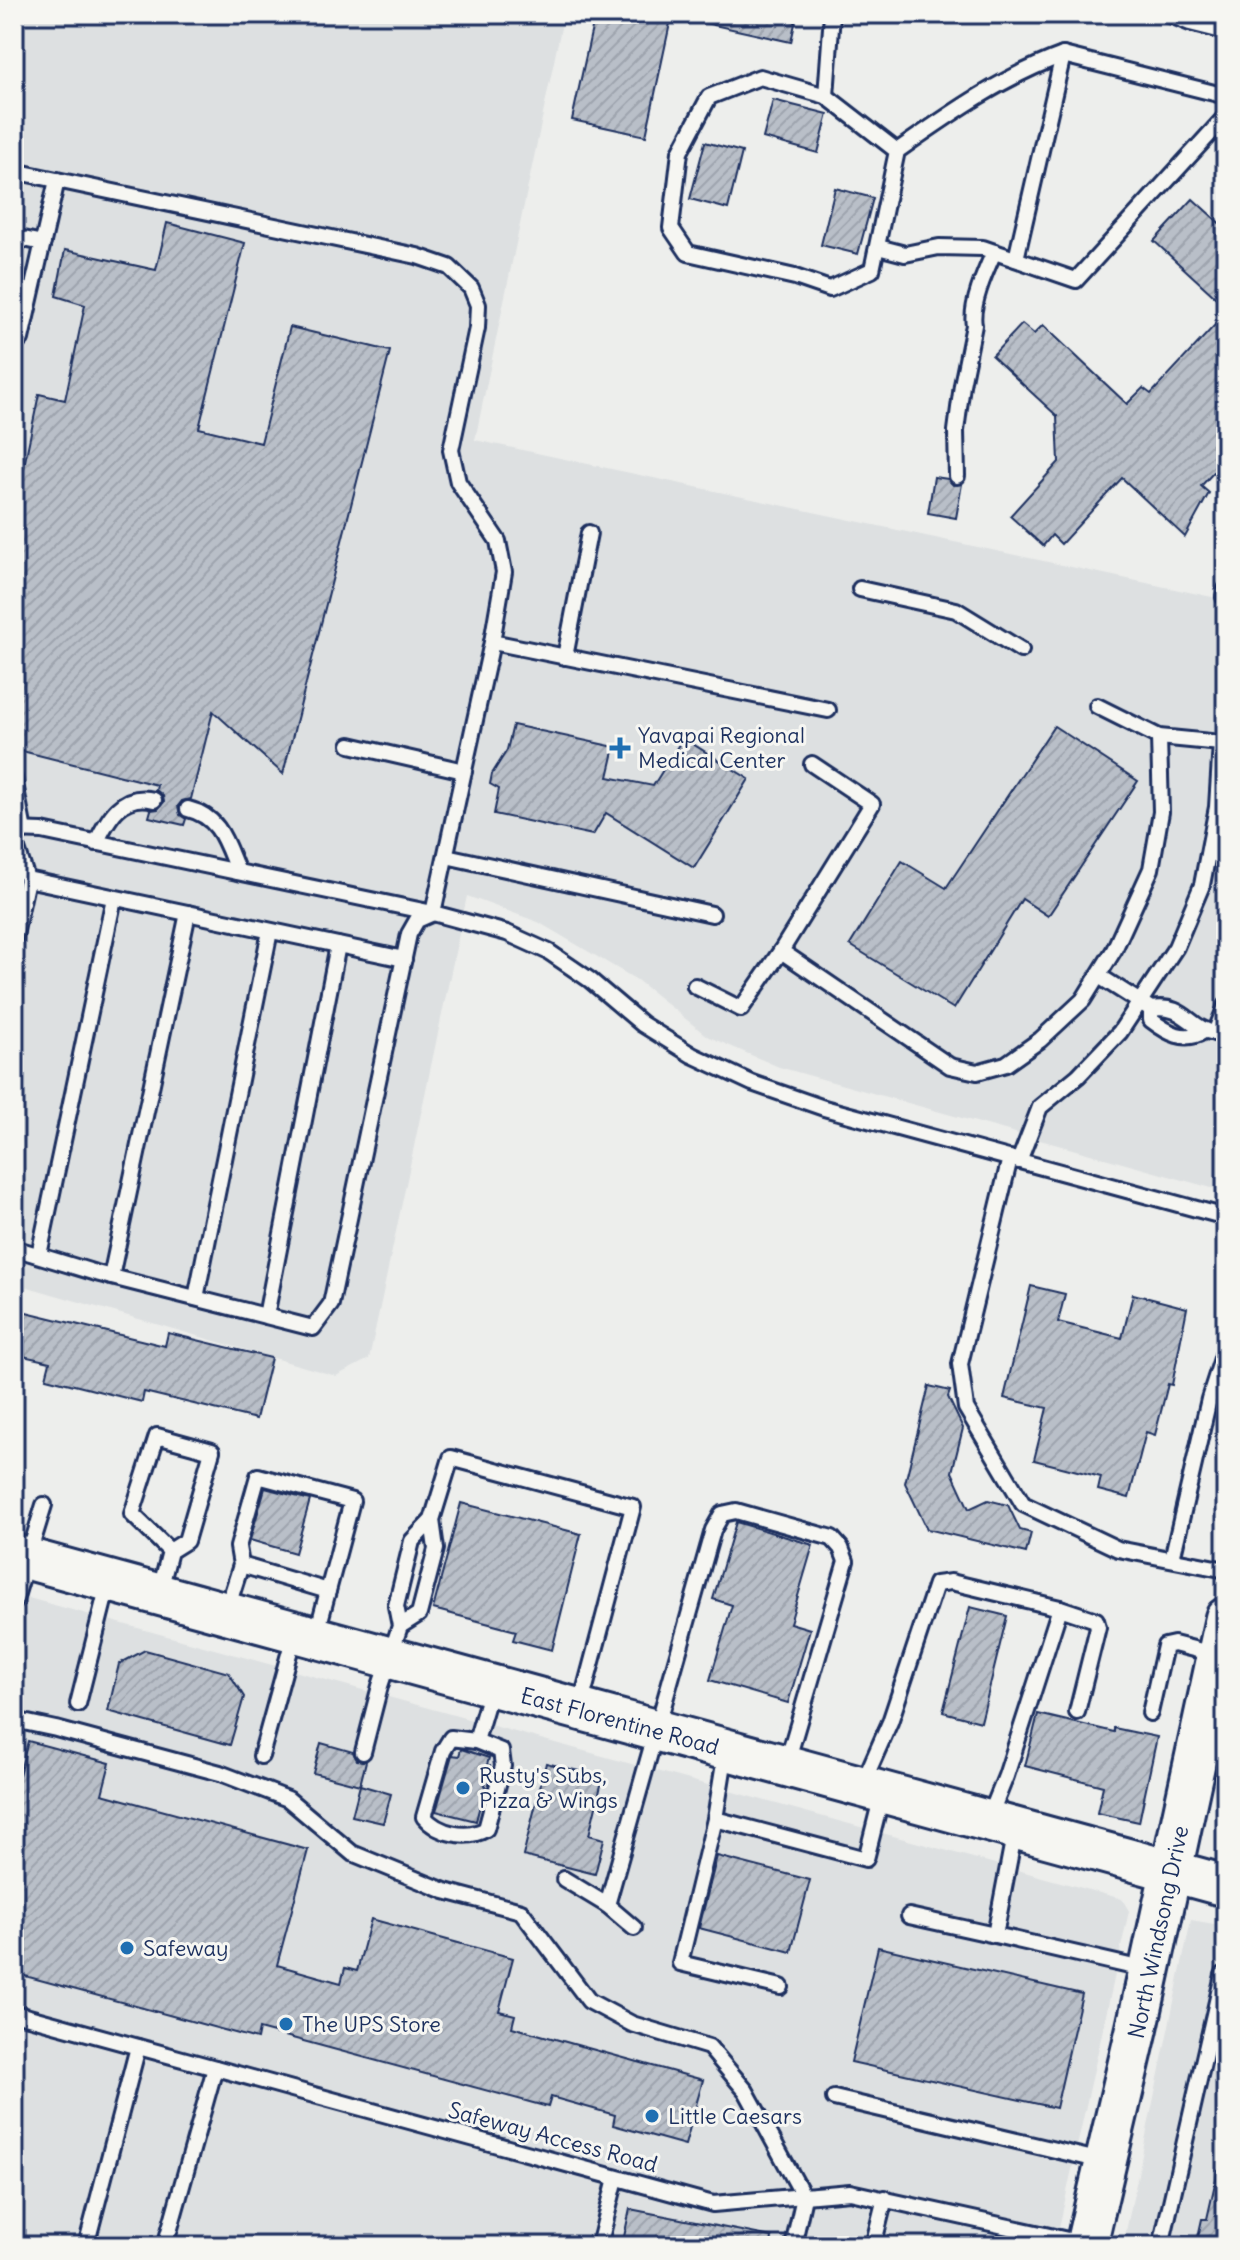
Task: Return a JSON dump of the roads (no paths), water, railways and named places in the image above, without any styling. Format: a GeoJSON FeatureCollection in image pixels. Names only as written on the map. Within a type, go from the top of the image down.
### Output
{"type":"FeatureCollection","features":[{"type":"Feature","properties":{"kind":"street","name":"East Florentine Road"},"geometry":{"type":"LineString","coordinates":[[20,1556],[305,1635],[395,1642],[492,1686],[1226,1886]]}},
{"type":"Feature","properties":{"kind":"street","name":"North Windsong Drive"},"geometry":{"type":"LineString","coordinates":[[1091,2245],[1106,2162],[1220,1663]]}},
{"type":"Feature","properties":{"kind":"lane"},"geometry":{"type":"LineString","coordinates":[[826,96],[832,14]]}},
{"type":"Feature","properties":{"kind":"lane"},"geometry":{"type":"LineString","coordinates":[[1168,14],[1226,32]]}},
{"type":"Feature","properties":{"kind":"lane"},"geometry":{"type":"LineString","coordinates":[[897,151],[826,96],[760,77],[709,97],[680,152],[671,228],[688,253],[795,277],[830,289],[872,270],[897,151],[970,100],[1037,64],[1063,55],[1226,96]]}},
{"type":"Feature","properties":{"kind":"lane"},"geometry":{"type":"LineString","coordinates":[[1016,259],[1063,55]]}},
{"type":"Feature","properties":{"kind":"lane"},"geometry":{"type":"LineString","coordinates":[[878,247],[905,254],[939,247],[983,248],[1076,280],[1226,116]]}},
{"type":"Feature","properties":{"kind":"lane"},"geometry":{"type":"LineString","coordinates":[[14,171],[417,256],[449,267],[471,288],[478,305],[477,328],[451,450],[458,482],[498,541],[504,572],[492,642],[433,913]]}},
{"type":"Feature","properties":{"kind":"lane"},"geometry":{"type":"LineString","coordinates":[[14,345],[21,339],[57,180]]}},
{"type":"Feature","properties":{"kind":"lane"},"geometry":{"type":"LineString","coordinates":[[14,237],[43,243]]}},
{"type":"Feature","properties":{"kind":"lane"},"geometry":{"type":"LineString","coordinates":[[957,476],[956,431],[974,325],[972,317],[994,252]]}},
{"type":"Feature","properties":{"kind":"lane"},"geometry":{"type":"LineString","coordinates":[[565,657],[589,533]]}},
{"type":"Feature","properties":{"kind":"lane"},"geometry":{"type":"LineString","coordinates":[[860,589],[956,610],[1021,650]]}},
{"type":"Feature","properties":{"kind":"lane"},"geometry":{"type":"LineString","coordinates":[[492,642],[828,710]]}},
{"type":"Feature","properties":{"kind":"lane"},"geometry":{"type":"LineString","coordinates":[[1097,706],[1159,737],[1223,743],[1217,807],[1202,885],[1176,947],[1145,1006],[1078,1076],[1040,1107],[1015,1160],[960,1364],[966,1408],[1023,1504],[1118,1549],[1226,1570]]}},
{"type":"Feature","properties":{"kind":"lane"},"geometry":{"type":"LineString","coordinates":[[781,951],[950,1066],[977,1072],[1006,1064],[1040,1040],[1083,1000],[1114,950],[1151,869],[1161,812],[1159,737]]}},
{"type":"Feature","properties":{"kind":"lane"},"geometry":{"type":"LineString","coordinates":[[350,745],[464,771]]}},
{"type":"Feature","properties":{"kind":"lane"},"geometry":{"type":"LineString","coordinates":[[695,986],[741,1009],[781,951],[872,804],[812,764]]}},
{"type":"Feature","properties":{"kind":"lane"},"geometry":{"type":"LineString","coordinates":[[14,778],[17,834],[27,879],[14,940]]}},
{"type":"Feature","properties":{"kind":"lane"},"geometry":{"type":"LineString","coordinates":[[96,843],[107,821],[124,802],[142,797],[154,800]]}},
{"type":"Feature","properties":{"kind":"lane"},"geometry":{"type":"LineString","coordinates":[[188,809],[205,813],[222,834],[238,872]]}},
{"type":"Feature","properties":{"kind":"lane"},"geometry":{"type":"LineString","coordinates":[[17,834],[42,831],[433,913],[507,933],[549,952],[590,980],[642,1024],[692,1055],[752,1083],[824,1108],[1226,1217]]}},
{"type":"Feature","properties":{"kind":"lane"},"geometry":{"type":"LineString","coordinates":[[446,856],[712,914]]}},
{"type":"Feature","properties":{"kind":"lane"},"geometry":{"type":"LineString","coordinates":[[27,879],[404,959]]}},
{"type":"Feature","properties":{"kind":"lane"},"geometry":{"type":"LineString","coordinates":[[39,1255],[114,898]]}},
{"type":"Feature","properties":{"kind":"lane"},"geometry":{"type":"LineString","coordinates":[[111,1277],[188,913]]}},
{"type":"Feature","properties":{"kind":"lane"},"geometry":{"type":"LineString","coordinates":[[14,1248],[111,1277],[313,1328],[331,1304],[409,934],[417,920],[433,913]]}},
{"type":"Feature","properties":{"kind":"lane"},"geometry":{"type":"LineString","coordinates":[[196,1298],[270,931]]}},
{"type":"Feature","properties":{"kind":"lane"},"geometry":{"type":"LineString","coordinates":[[266,1316],[338,945]]}},
{"type":"Feature","properties":{"kind":"lane"},"geometry":{"type":"LineString","coordinates":[[1099,976],[1145,1006],[1167,1007],[1215,1033]]}},
{"type":"Feature","properties":{"kind":"lane"},"geometry":{"type":"LineString","coordinates":[[1145,1006],[1151,1020],[1182,1036],[1193,1038],[1215,1033]]}},
{"type":"Feature","properties":{"kind":"lane"},"geometry":{"type":"LineString","coordinates":[[1215,1033],[1226,1006]]}},
{"type":"Feature","properties":{"kind":"lane"},"geometry":{"type":"LineString","coordinates":[[1172,1559],[1209,1399],[1226,1346]]}},
{"type":"Feature","properties":{"kind":"lane"},"geometry":{"type":"LineString","coordinates":[[159,1595],[170,1551],[186,1541],[212,1451],[157,1436],[132,1514],[170,1551]]}},
{"type":"Feature","properties":{"kind":"lane"},"geometry":{"type":"LineString","coordinates":[[395,1642],[419,1614],[436,1549],[432,1520],[451,1458],[633,1507],[580,1710]]}},
{"type":"Feature","properties":{"kind":"lane"},"geometry":{"type":"LineString","coordinates":[[226,1613],[241,1565],[238,1547],[258,1476],[352,1501],[328,1591],[305,1635],[261,1756]]}},
{"type":"Feature","properties":{"kind":"lane"},"geometry":{"type":"LineString","coordinates":[[14,1603],[20,1556],[44,1505]]}},
{"type":"Feature","properties":{"kind":"lane"},"geometry":{"type":"LineString","coordinates":[[607,1905],[713,1530],[722,1514],[736,1511],[832,1538],[841,1548],[846,1561],[786,1767]]}},
{"type":"Feature","properties":{"kind":"lane"},"geometry":{"type":"LineString","coordinates":[[363,1752],[395,1642],[396,1606],[412,1541],[432,1520]]}},
{"type":"Feature","properties":{"kind":"lane"},"geometry":{"type":"LineString","coordinates":[[241,1565],[328,1591]]}},
{"type":"Feature","properties":{"kind":"lane"},"geometry":{"type":"LineString","coordinates":[[78,1704],[109,1581]]}},
{"type":"Feature","properties":{"kind":"lane"},"geometry":{"type":"LineString","coordinates":[[715,1819],[866,1859],[872,1790],[890,1722],[936,1584],[951,1582],[1060,1608],[1096,1620],[1098,1627],[1077,1712]]}},
{"type":"Feature","properties":{"kind":"lane"},"geometry":{"type":"LineString","coordinates":[[995,1935],[1006,1776],[1060,1608]]}},
{"type":"Feature","properties":{"kind":"lane"},"geometry":{"type":"LineString","coordinates":[[1150,1713],[1165,1646],[1174,1644],[1220,1663]]}},
{"type":"Feature","properties":{"kind":"lane"},"geometry":{"type":"LineString","coordinates":[[476,1741],[492,1686]]}},
{"type":"Feature","properties":{"kind":"lane"},"geometry":{"type":"LineString","coordinates":[[14,1720],[220,1773],[288,1799],[352,1853],[445,1891],[521,1911],[589,2001],[632,2024],[709,2047],[746,2091],[804,2197],[793,2246]]}},
{"type":"Feature","properties":{"kind":"lane"},"geometry":{"type":"LineString","coordinates":[[451,1738],[476,1741],[501,1751],[503,1766],[486,1829],[476,1835],[443,1830],[424,1817],[443,1751],[451,1738]]}},
{"type":"Feature","properties":{"kind":"lane"},"geometry":{"type":"LineString","coordinates":[[726,1750],[715,1819],[680,1963],[781,1987]]}},
{"type":"Feature","properties":{"kind":"lane"},"geometry":{"type":"LineString","coordinates":[[564,1879],[607,1905],[634,1928]]}},
{"type":"Feature","properties":{"kind":"lane"},"geometry":{"type":"LineString","coordinates":[[909,1916],[1150,1971]]}},
{"type":"Feature","properties":{"kind":"lane"},"geometry":{"type":"LineString","coordinates":[[1161,2246],[1223,1975],[1226,1976]]}},
{"type":"Feature","properties":{"kind":"lane","name":"Safeway Access Road"},"geometry":{"type":"LineString","coordinates":[[14,2013],[713,2204],[850,2192],[885,2198],[1025,2239],[1091,2245]]}},
{"type":"Feature","properties":{"kind":"lane"},"geometry":{"type":"LineString","coordinates":[[86,2246],[138,2047]]}},
{"type":"Feature","properties":{"kind":"lane"},"geometry":{"type":"LineString","coordinates":[[165,2246],[215,2068]]}},
{"type":"Feature","properties":{"kind":"lane"},"geometry":{"type":"LineString","coordinates":[[834,2098],[1106,2162]]}},
{"type":"Feature","properties":{"kind":"lane"},"geometry":{"type":"LineString","coordinates":[[599,2246],[616,2178]]}},
{"type":"Feature","properties":{"kind":"lane"},"geometry":{"type":"LineString","coordinates":[[873,2246],[885,2198]]}},
{"type":"Feature","properties":{"kind":"place","name":"Yavapai Regional Medical Center"},"geometry":{"type":"Point","coordinates":[620,748]}},
{"type":"Feature","properties":{"kind":"place","name":"Rusty's Subs, Pizza & Wings"},"geometry":{"type":"Point","coordinates":[463,1788]}},
{"type":"Feature","properties":{"kind":"place","name":"Safeway"},"geometry":{"type":"Point","coordinates":[127,1948]}},
{"type":"Feature","properties":{"kind":"place","name":"The UPS Store"},"geometry":{"type":"Point","coordinates":[286,2024]}},
{"type":"Feature","properties":{"kind":"place","name":"Little Caesars"},"geometry":{"type":"Point","coordinates":[652,2116]}}]}
